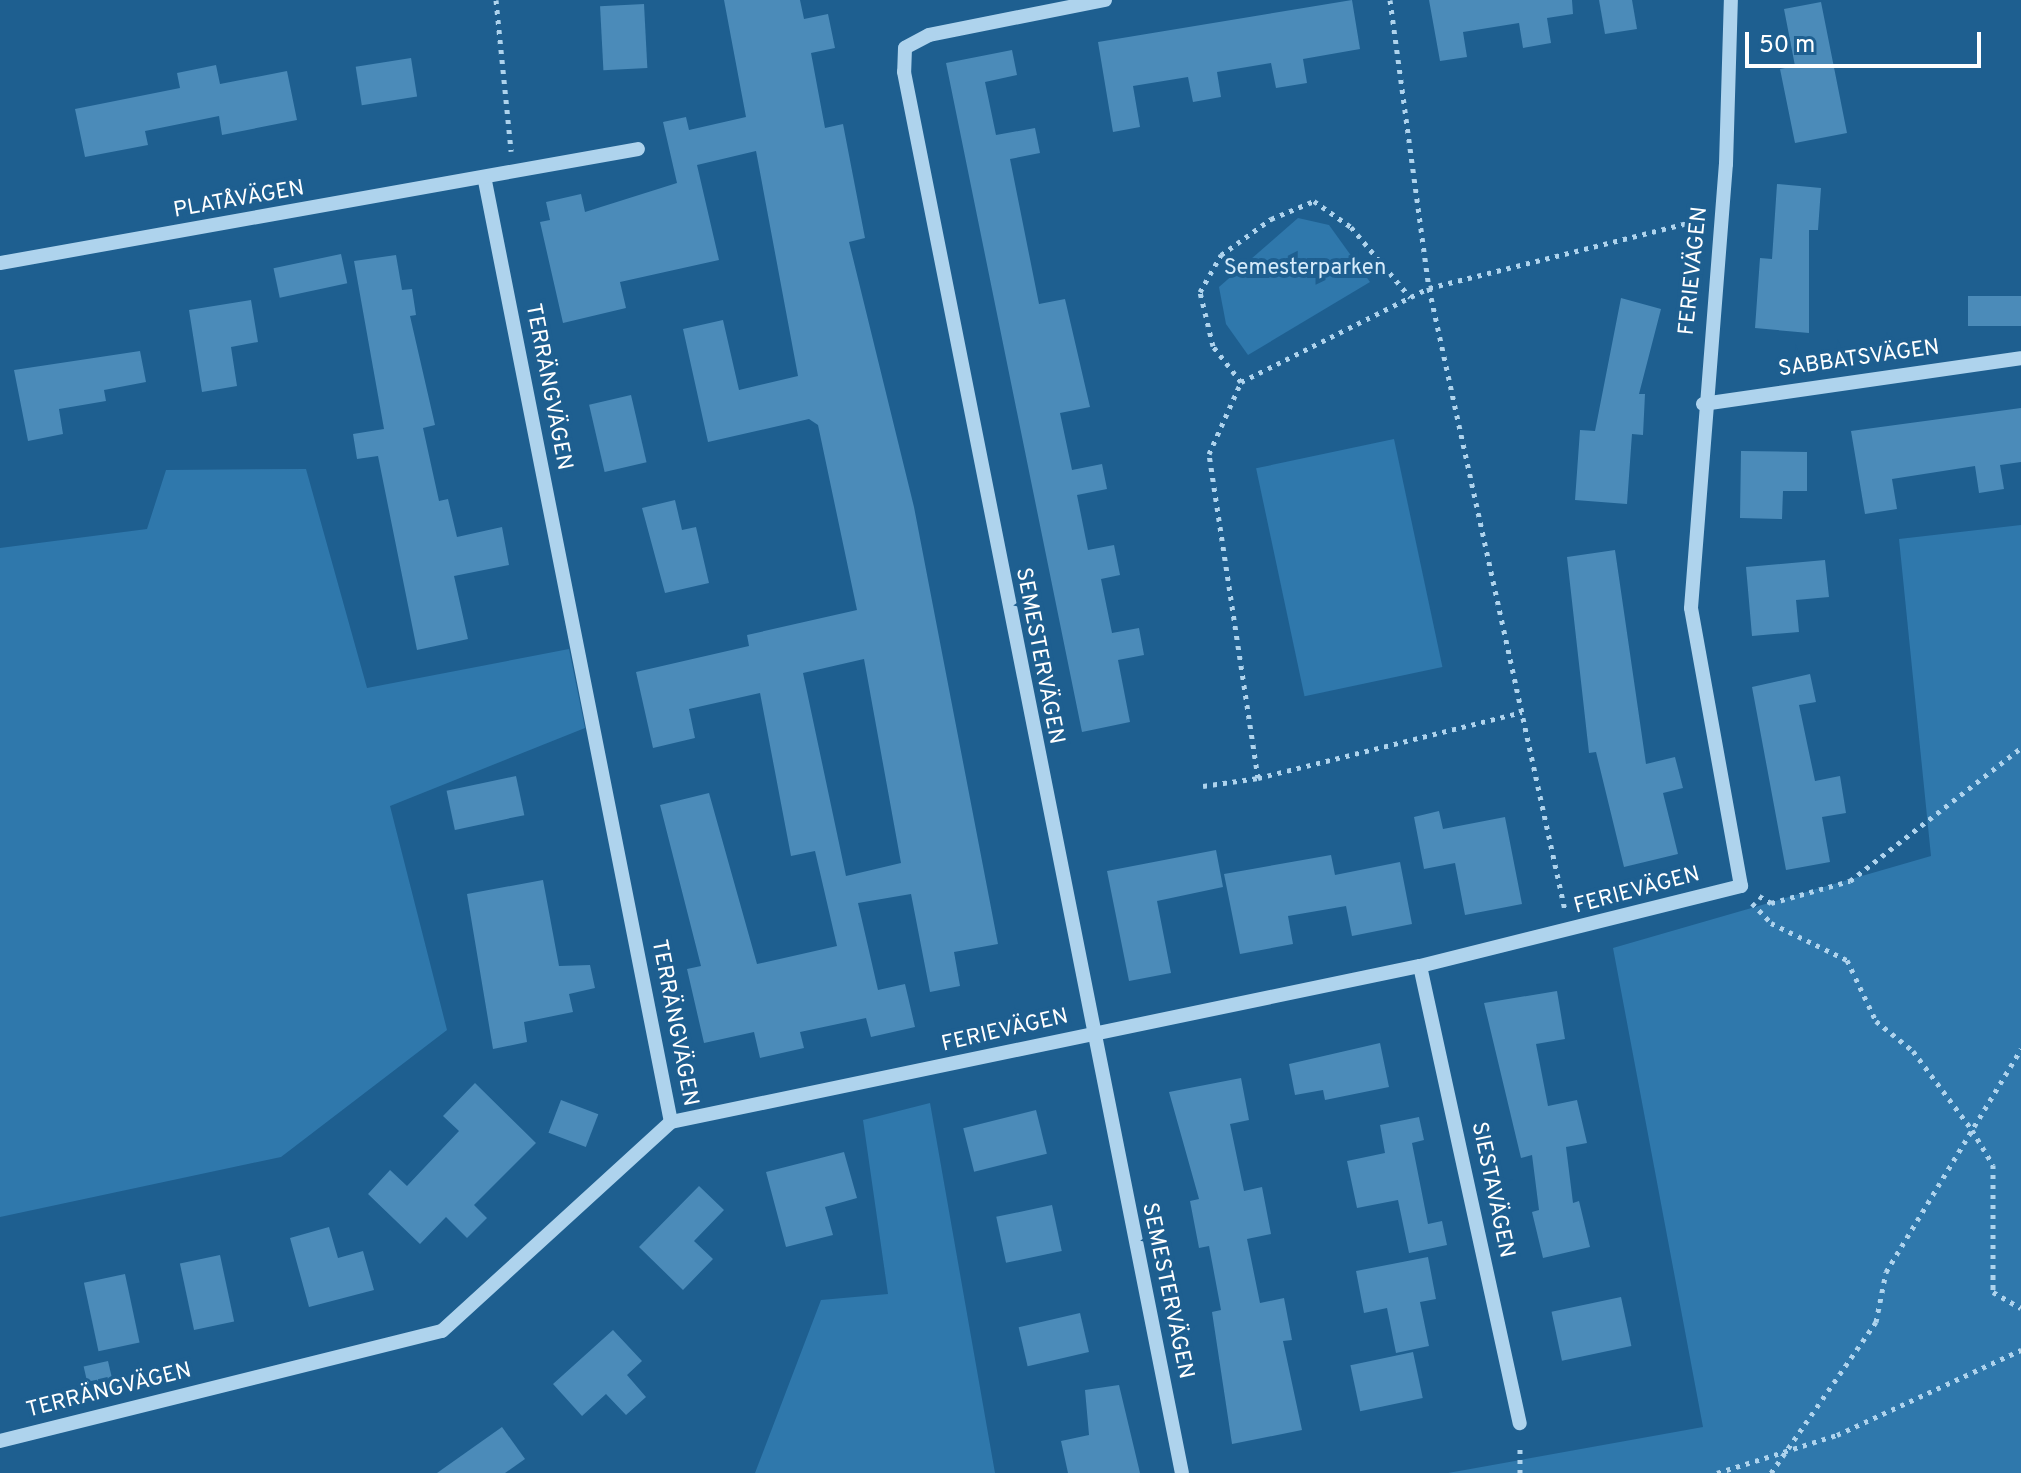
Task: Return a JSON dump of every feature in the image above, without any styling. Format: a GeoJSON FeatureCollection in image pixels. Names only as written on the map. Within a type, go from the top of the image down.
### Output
{"type":"FeatureCollection","features":[{"type":"Feature","properties":{"kind":"street","name":"SEMESTERVÄGEN"},"geometry":{"type":"LineString","coordinates":[[1105,0],[929,35],[905,48],[904,72],[1091,1034],[1182,1473]]}},
{"type":"Feature","properties":{"kind":"street","name":"FERIEVÄGEN"},"geometry":{"type":"LineString","coordinates":[[671,1122],[1420,966],[1570,932],[1741,886],[1691,608],[1703,404],[1722,216],[1731,0]]}},
{"type":"Feature","properties":{"kind":"street","name":"PLATÅVÄGEN"},"geometry":{"type":"LineString","coordinates":[[0,263],[513,176],[638,149]]}},
{"type":"Feature","properties":{"kind":"street","name":"TERRÄNGVÄGEN"},"geometry":{"type":"LineString","coordinates":[[0,1441],[442,1331],[671,1122],[485,181]]}},
{"type":"Feature","properties":{"kind":"street","name":"SABBATSVÄGEN"},"geometry":{"type":"LineString","coordinates":[[1703,404],[2021,358]]}},
{"type":"Feature","properties":{"kind":"street","name":"SIESTAVÄGEN"},"geometry":{"type":"LineString","coordinates":[[1420,966],[1520,1423]]}},
{"type":"Feature","properties":{"kind":"path"},"geometry":{"type":"LineString","coordinates":[[496,0],[513,176]]}},
{"type":"Feature","properties":{"kind":"path"},"geometry":{"type":"LineString","coordinates":[[1390,0],[1429,288],[1570,932]]}},
{"type":"Feature","properties":{"kind":"path"},"geometry":{"type":"LineString","coordinates":[[1241,382],[1213,346],[1200,292],[1221,255],[1271,219],[1314,201],[1351,227],[1410,297]]}},
{"type":"Feature","properties":{"kind":"path"},"geometry":{"type":"LineString","coordinates":[[1258,778],[1209,454],[1241,382],[1429,288],[1722,216]]}},
{"type":"Feature","properties":{"kind":"path"},"geometry":{"type":"LineString","coordinates":[[1203,786],[1258,778],[1522,712]]}},
{"type":"Feature","properties":{"kind":"path"},"geometry":{"type":"LineString","coordinates":[[1741,886],[1771,903],[1850,881],[2021,748]]}},
{"type":"Feature","properties":{"kind":"path"},"geometry":{"type":"LineString","coordinates":[[1741,886],[1771,923],[1847,960],[1876,1021],[1913,1051],[1972,1130],[1993,1165],[1993,1292],[2021,1308]]}},
{"type":"Feature","properties":{"kind":"path"},"geometry":{"type":"LineString","coordinates":[[1771,1473],[1876,1322],[1886,1272],[2021,1049]]}},
{"type":"Feature","properties":{"kind":"path"},"geometry":{"type":"LineString","coordinates":[[1717,1473],[1782,1456],[2021,1350]]}},
{"type":"Feature","properties":{"kind":"green space","name":"Semesterparken"},"geometry":{"type":"Polygon","coordinates":[[[1298,218],[1329,225],[1370,282],[1248,355],[1226,324],[1219,287],[1298,218]]]}},
{"type":"Feature","properties":{"kind":"green space"},"geometry":{"type":"Polygon","coordinates":[[[1394,439],[1442,667],[1305,696],[1256,468],[1394,439]]]}},
{"type":"Feature","properties":{"kind":"green space"},"geometry":{"type":"Polygon","coordinates":[[[306,469],[367,688],[569,649],[585,728],[390,806],[447,1030],[281,1157],[0,1217],[0,548],[147,529],[166,470],[306,469]]]}},
{"type":"Feature","properties":{"kind":"green space"},"geometry":{"type":"Polygon","coordinates":[[[2021,525],[2021,1473],[1448,1473],[1703,1427],[1613,948],[1931,856],[1899,539],[2021,525]]]}},
{"type":"Feature","properties":{"kind":"green space"},"geometry":{"type":"Polygon","coordinates":[[[930,1103],[995,1473],[755,1473],[821,1300],[888,1294],[863,1120],[930,1103]]]}},
{"type":"Feature","properties":{"kind":"building"},"geometry":{"type":"Polygon","coordinates":[[[724,0],[800,0],[804,19],[828,14],[835,48],[811,53],[825,128],[843,124],[865,238],[849,242],[914,507],[998,944],[954,952],[960,986],[930,992],[911,894],[858,903],[878,990],[905,984],[915,1027],[871,1037],[866,1018],[800,1032],[804,1048],[760,1058],[754,1032],[704,1043],[687,969],[701,966],[660,805],[709,793],[757,964],[837,946],[815,851],[791,856],[760,693],[689,709],[695,738],[653,748],[636,672],[749,646],[747,635],[857,610],[818,425],[809,419],[708,442],[683,329],[723,320],[739,390],[798,376],[756,151],[697,165],[719,260],[620,282],[626,308],[563,323],[540,222],[550,220],[546,202],[581,194],[585,212],[677,183],[663,122],[686,117],[689,130],[746,117],[724,0]],[[864,659],[803,673],[846,876],[901,863],[864,659]]]}},
{"type":"Feature","properties":{"kind":"building"},"geometry":{"type":"Polygon","coordinates":[[[1352,0],[1360,49],[1303,59],[1307,83],[1276,88],[1271,63],[1217,72],[1221,97],[1193,102],[1188,77],[1133,86],[1140,127],[1113,132],[1098,42],[1352,0]]]}},
{"type":"Feature","properties":{"kind":"building"},"geometry":{"type":"Polygon","coordinates":[[[1429,0],[1572,0],[1573,14],[1547,18],[1551,43],[1523,48],[1519,23],[1463,32],[1467,57],[1440,61],[1429,0]]]}},
{"type":"Feature","properties":{"kind":"building"},"geometry":{"type":"Polygon","coordinates":[[[1599,0],[1632,0],[1637,29],[1605,34],[1599,0]]]}},
{"type":"Feature","properties":{"kind":"building"},"geometry":{"type":"Polygon","coordinates":[[[1821,2],[1847,133],[1795,143],[1780,69],[1795,66],[1784,9],[1821,2]]]}},
{"type":"Feature","properties":{"kind":"building"},"geometry":{"type":"Polygon","coordinates":[[[644,4],[647,68],[603,70],[600,6],[644,4]]]}},
{"type":"Feature","properties":{"kind":"building"},"geometry":{"type":"Polygon","coordinates":[[[1012,50],[1017,75],[985,82],[996,135],[1035,128],[1040,153],[1010,159],[1039,304],[1065,299],[1090,407],[1060,413],[1072,470],[1102,464],[1107,489],[1077,495],[1088,550],[1114,545],[1120,575],[1101,579],[1112,633],[1139,628],[1144,655],[1118,660],[1130,722],[1082,732],[946,63],[1012,50]]]}},
{"type":"Feature","properties":{"kind":"building"},"geometry":{"type":"Polygon","coordinates":[[[411,58],[417,97],[362,105],[356,67],[411,58]]]}},
{"type":"Feature","properties":{"kind":"building"},"geometry":{"type":"Polygon","coordinates":[[[216,65],[220,84],[287,71],[297,120],[222,135],[219,116],[145,131],[148,145],[85,157],[75,109],[180,88],[177,73],[216,65]]]}},
{"type":"Feature","properties":{"kind":"building"},"geometry":{"type":"Polygon","coordinates":[[[1777,184],[1821,188],[1818,230],[1809,230],[1809,333],[1755,328],[1760,258],[1772,259],[1777,184]]]}},
{"type":"Feature","properties":{"kind":"building"},"geometry":{"type":"Polygon","coordinates":[[[341,254],[347,283],[280,298],[274,268],[341,254]]]}},
{"type":"Feature","properties":{"kind":"building"},"geometry":{"type":"Polygon","coordinates":[[[396,255],[402,290],[412,289],[416,315],[410,316],[435,425],[423,428],[439,501],[448,499],[457,537],[502,527],[509,565],[454,576],[468,639],[417,650],[378,456],[357,459],[353,434],[384,429],[354,261],[396,255]]]}},
{"type":"Feature","properties":{"kind":"building"},"geometry":{"type":"Polygon","coordinates":[[[1968,296],[2021,296],[2021,326],[1968,326],[1968,296]]]}},
{"type":"Feature","properties":{"kind":"building"},"geometry":{"type":"Polygon","coordinates":[[[1621,298],[1661,309],[1639,394],[1645,394],[1643,435],[1632,434],[1627,504],[1575,500],[1580,430],[1595,431],[1621,298]]]}},
{"type":"Feature","properties":{"kind":"building"},"geometry":{"type":"Polygon","coordinates":[[[251,300],[258,342],[231,347],[237,386],[202,392],[189,310],[251,300]]]}},
{"type":"Feature","properties":{"kind":"building"},"geometry":{"type":"Polygon","coordinates":[[[140,351],[146,382],[104,390],[106,401],[59,409],[63,434],[28,441],[14,370],[140,351]]]}},
{"type":"Feature","properties":{"kind":"building"},"geometry":{"type":"Polygon","coordinates":[[[631,395],[647,462],[605,472],[589,405],[631,395]]]}},
{"type":"Feature","properties":{"kind":"building"},"geometry":{"type":"Polygon","coordinates":[[[2021,408],[2021,462],[2000,465],[2004,489],[1979,493],[1975,466],[1892,479],[1897,509],[1865,514],[1851,431],[2021,408]]]}},
{"type":"Feature","properties":{"kind":"building"},"geometry":{"type":"Polygon","coordinates":[[[1741,451],[1807,452],[1807,491],[1783,491],[1782,519],[1740,518],[1741,451]]]}},
{"type":"Feature","properties":{"kind":"building"},"geometry":{"type":"Polygon","coordinates":[[[675,500],[682,530],[696,527],[709,583],[665,593],[642,508],[675,500]]]}},
{"type":"Feature","properties":{"kind":"building"},"geometry":{"type":"Polygon","coordinates":[[[1615,550],[1646,764],[1675,757],[1683,788],[1663,793],[1678,854],[1624,867],[1596,752],[1589,753],[1567,557],[1615,550]]]}},
{"type":"Feature","properties":{"kind":"building"},"geometry":{"type":"Polygon","coordinates":[[[1825,560],[1829,597],[1796,600],[1799,632],[1752,636],[1746,567],[1825,560]]]}},
{"type":"Feature","properties":{"kind":"building"},"geometry":{"type":"Polygon","coordinates":[[[1810,674],[1816,702],[1799,705],[1815,781],[1840,776],[1846,813],[1822,817],[1830,862],[1786,870],[1752,687],[1810,674]]]}},
{"type":"Feature","properties":{"kind":"building"},"geometry":{"type":"Polygon","coordinates":[[[516,776],[524,815],[455,830],[447,791],[516,776]]]}},
{"type":"Feature","properties":{"kind":"building"},"geometry":{"type":"Polygon","coordinates":[[[1439,811],[1443,829],[1505,817],[1522,904],[1465,915],[1455,863],[1424,869],[1414,817],[1439,811]]]}},
{"type":"Feature","properties":{"kind":"building"},"geometry":{"type":"Polygon","coordinates":[[[1216,850],[1223,887],[1157,901],[1171,973],[1129,981],[1107,871],[1216,850]]]}},
{"type":"Feature","properties":{"kind":"building"},"geometry":{"type":"Polygon","coordinates":[[[1331,855],[1335,875],[1400,862],[1412,924],[1352,936],[1346,906],[1288,916],[1293,944],[1240,954],[1224,874],[1331,855]]]}},
{"type":"Feature","properties":{"kind":"building"},"geometry":{"type":"Polygon","coordinates":[[[543,880],[559,966],[590,965],[595,988],[569,994],[573,1012],[524,1022],[527,1042],[493,1049],[467,894],[543,880]]]}},
{"type":"Feature","properties":{"kind":"building"},"geometry":{"type":"Polygon","coordinates":[[[1557,991],[1565,1039],[1536,1044],[1548,1106],[1577,1100],[1587,1143],[1566,1147],[1573,1203],[1579,1201],[1590,1247],[1543,1258],[1532,1212],[1539,1210],[1532,1155],[1521,1158],[1484,1003],[1557,991]]]}},
{"type":"Feature","properties":{"kind":"building"},"geometry":{"type":"Polygon","coordinates":[[[1380,1043],[1389,1087],[1325,1100],[1323,1090],[1295,1095],[1289,1064],[1380,1043]]]}},
{"type":"Feature","properties":{"kind":"building"},"geometry":{"type":"Polygon","coordinates":[[[1241,1078],[1249,1120],[1230,1124],[1244,1191],[1262,1187],[1271,1234],[1247,1239],[1260,1303],[1284,1298],[1292,1340],[1283,1341],[1302,1430],[1232,1444],[1212,1312],[1221,1310],[1209,1246],[1199,1248],[1190,1201],[1199,1199],[1169,1092],[1241,1078]]]}},
{"type":"Feature","properties":{"kind":"building"},"geometry":{"type":"Polygon","coordinates":[[[475,1083],[536,1143],[474,1205],[487,1218],[467,1238],[446,1217],[420,1244],[368,1194],[390,1170],[407,1186],[459,1131],[443,1116],[475,1083]]]}},
{"type":"Feature","properties":{"kind":"building"},"geometry":{"type":"Polygon","coordinates":[[[561,1100],[598,1114],[586,1147],[548,1133],[561,1100]]]}},
{"type":"Feature","properties":{"kind":"building"},"geometry":{"type":"Polygon","coordinates":[[[1036,1110],[1047,1154],[974,1172],[963,1128],[1036,1110]]]}},
{"type":"Feature","properties":{"kind":"building"},"geometry":{"type":"Polygon","coordinates":[[[1419,1117],[1424,1140],[1412,1143],[1428,1224],[1442,1221],[1447,1245],[1409,1253],[1398,1200],[1357,1208],[1347,1161],[1385,1153],[1380,1125],[1419,1117]]]}},
{"type":"Feature","properties":{"kind":"building"},"geometry":{"type":"Polygon","coordinates":[[[844,1152],[857,1198],[825,1207],[833,1235],[786,1247],[766,1172],[844,1152]]]}},
{"type":"Feature","properties":{"kind":"building"},"geometry":{"type":"Polygon","coordinates":[[[699,1186],[724,1210],[694,1241],[713,1259],[683,1290],[639,1247],[699,1186]]]}},
{"type":"Feature","properties":{"kind":"building"},"geometry":{"type":"Polygon","coordinates":[[[1052,1205],[1062,1251],[1006,1263],[996,1217],[1052,1205]]]}},
{"type":"Feature","properties":{"kind":"building"},"geometry":{"type":"Polygon","coordinates":[[[329,1227],[338,1258],[363,1251],[374,1290],[309,1307],[290,1238],[329,1227]]]}},
{"type":"Feature","properties":{"kind":"building"},"geometry":{"type":"Polygon","coordinates":[[[220,1255],[234,1322],[194,1330],[180,1264],[220,1255]]]}},
{"type":"Feature","properties":{"kind":"building"},"geometry":{"type":"Polygon","coordinates":[[[1428,1257],[1436,1299],[1420,1302],[1429,1346],[1396,1353],[1387,1308],[1364,1313],[1356,1271],[1428,1257]]]}},
{"type":"Feature","properties":{"kind":"building"},"geometry":{"type":"Polygon","coordinates":[[[125,1274],[140,1342],[98,1351],[84,1283],[125,1274]]]}},
{"type":"Feature","properties":{"kind":"building"},"geometry":{"type":"Polygon","coordinates":[[[1621,1297],[1631,1346],[1562,1361],[1552,1312],[1621,1297]]]}},
{"type":"Feature","properties":{"kind":"building"},"geometry":{"type":"Polygon","coordinates":[[[1080,1313],[1089,1352],[1028,1366],[1019,1327],[1080,1313]]]}},
{"type":"Feature","properties":{"kind":"building"},"geometry":{"type":"Polygon","coordinates":[[[613,1330],[642,1361],[627,1375],[646,1397],[626,1415],[606,1394],[582,1416],[553,1384],[613,1330]]]}},
{"type":"Feature","properties":{"kind":"building"},"geometry":{"type":"Polygon","coordinates":[[[1413,1352],[1423,1398],[1360,1411],[1350,1365],[1413,1352]]]}},
{"type":"Feature","properties":{"kind":"building"},"geometry":{"type":"Polygon","coordinates":[[[108,1361],[115,1391],[91,1397],[84,1367],[108,1361]]]}},
{"type":"Feature","properties":{"kind":"building"},"geometry":{"type":"Polygon","coordinates":[[[1119,1385],[1140,1473],[1068,1473],[1061,1441],[1089,1435],[1085,1390],[1119,1385]]]}},
{"type":"Feature","properties":{"kind":"building"},"geometry":{"type":"Polygon","coordinates":[[[502,1427],[525,1459],[505,1473],[437,1473],[502,1427]]]}}]}
